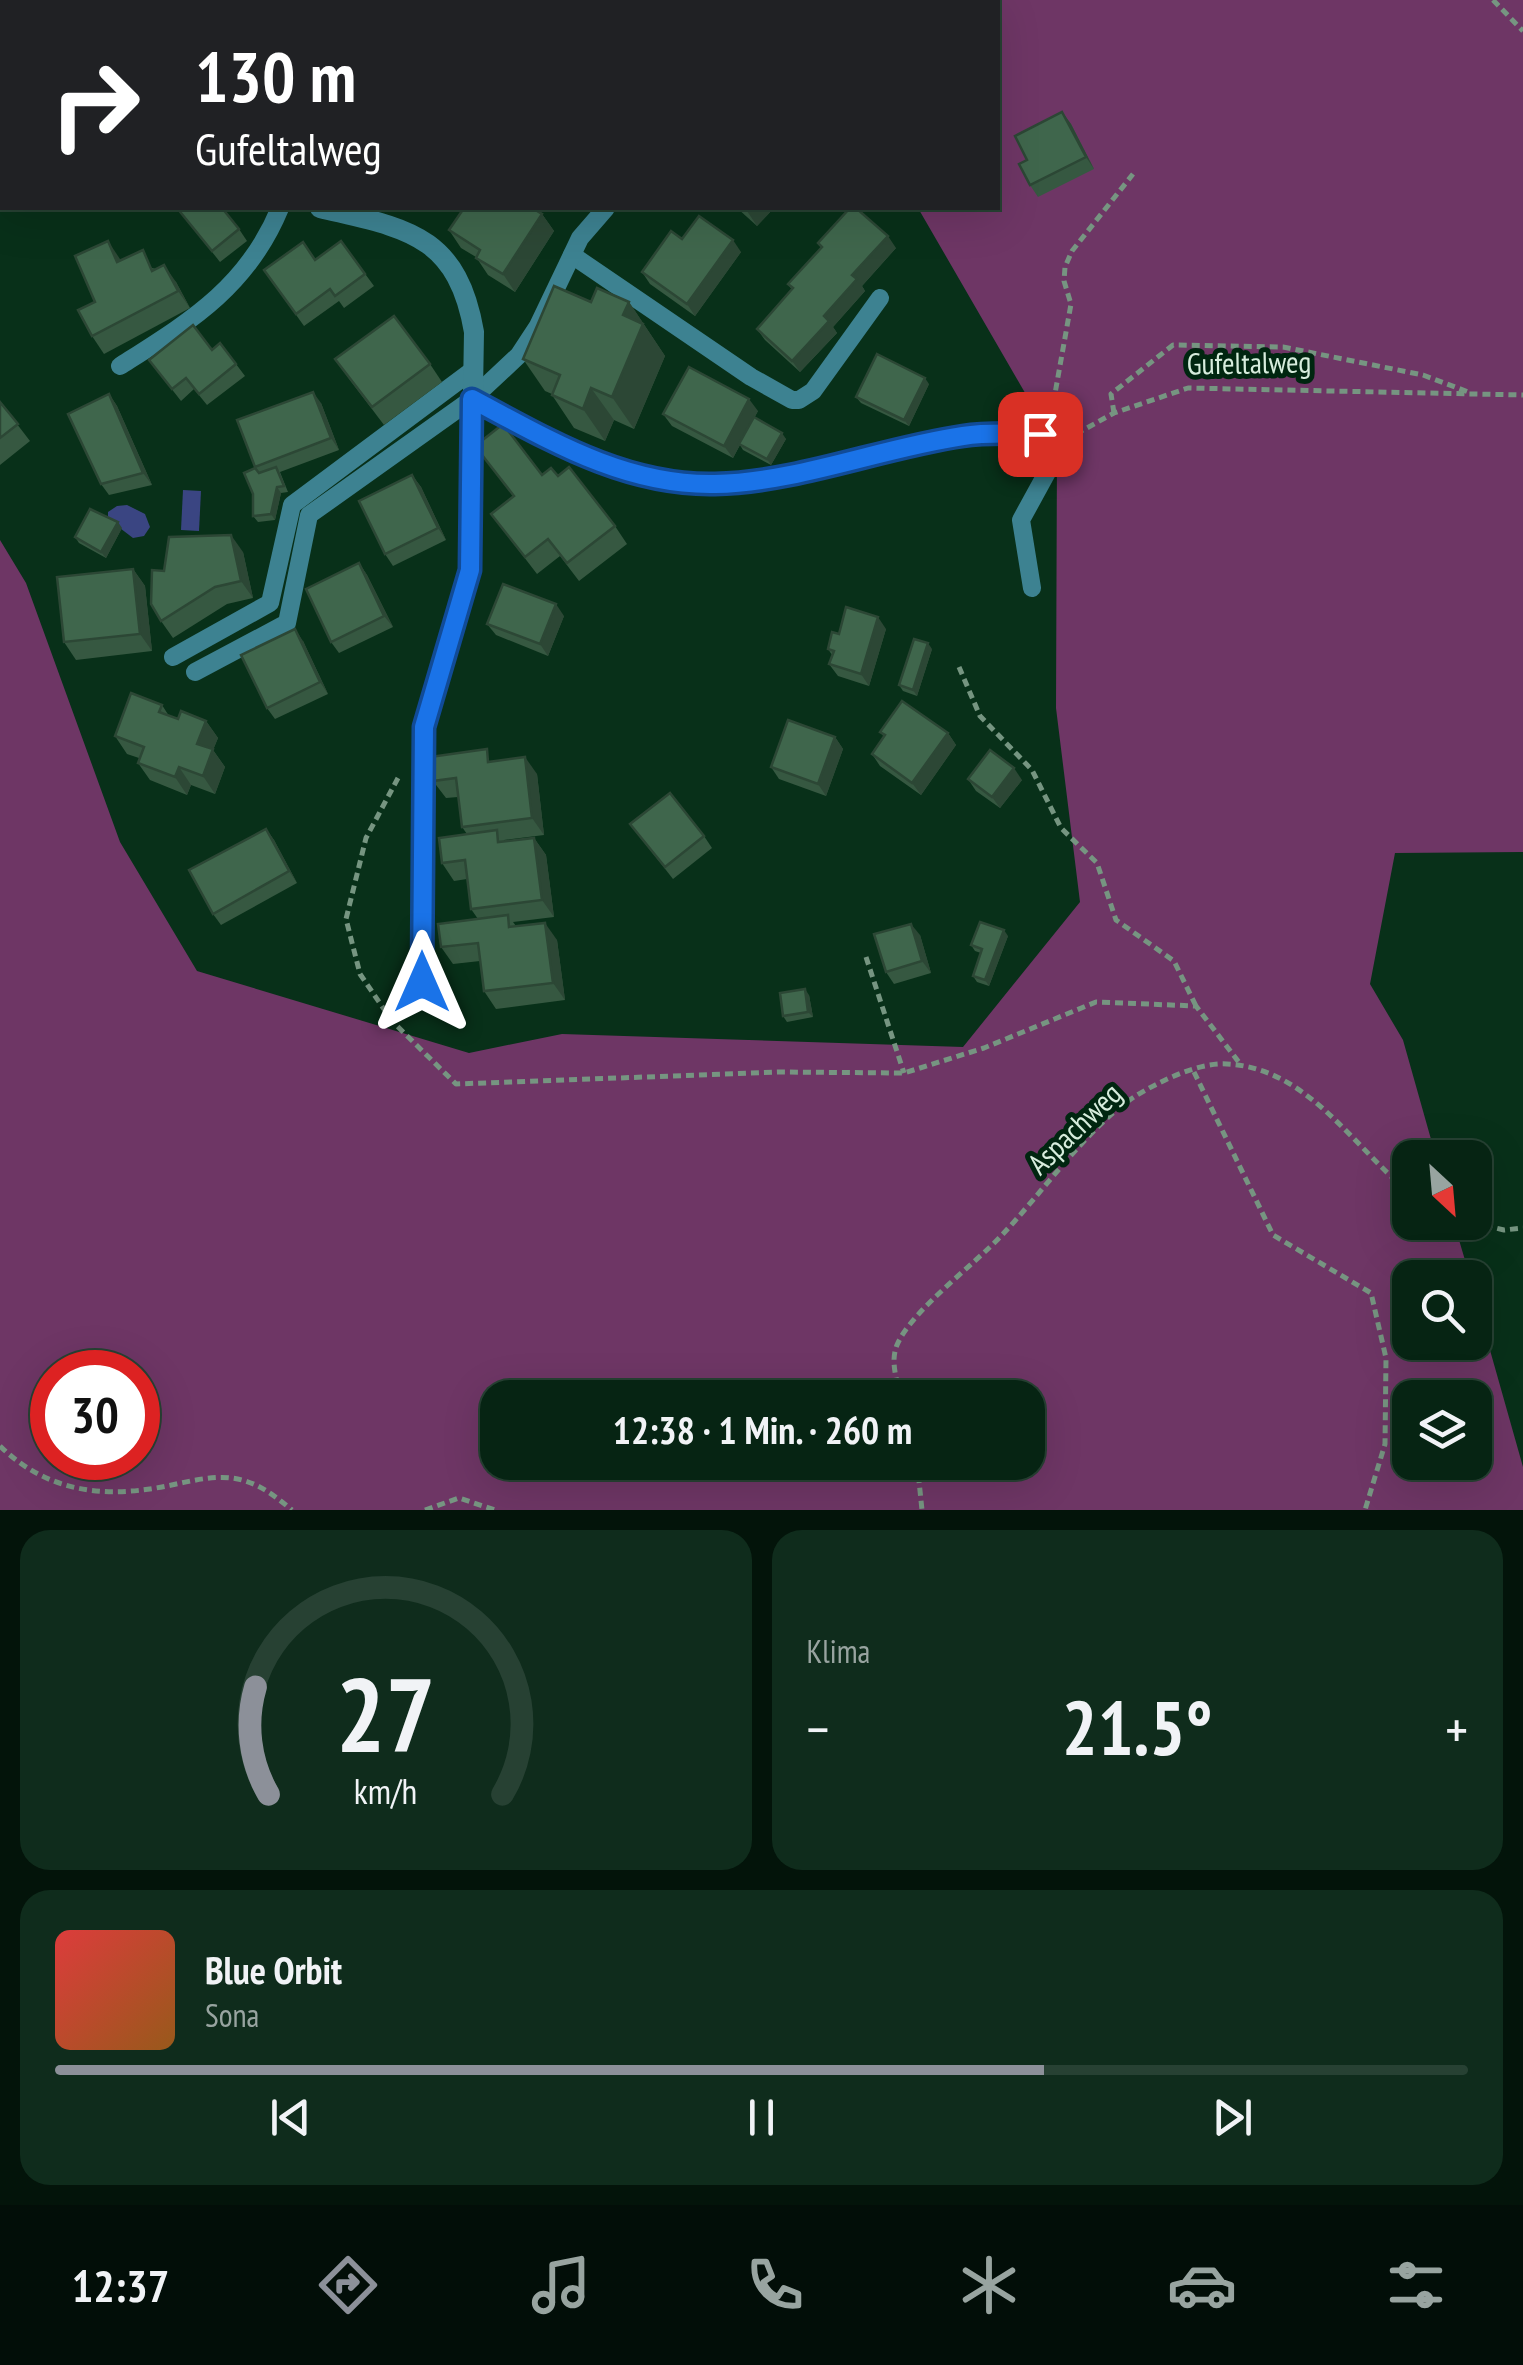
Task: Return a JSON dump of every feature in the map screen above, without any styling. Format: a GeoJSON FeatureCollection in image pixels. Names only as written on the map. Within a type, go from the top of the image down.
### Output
{"type":"FeatureCollection","features":[{"type":"Feature","properties":{"kind":"street"},"geometry":{"type":"LineString","coordinates":[[329,210],[393,224],[419,236],[452,272],[470,313],[470,570],[424,727],[422,982]]}},
{"type":"Feature","properties":{"kind":"lane"},"geometry":{"type":"LineString","coordinates":[[120,366],[214,304],[262,242],[279,210]]}},
{"type":"Feature","properties":{"kind":"lane"},"geometry":{"type":"LineString","coordinates":[[195,672],[287,622],[306,524],[315,510],[472,399],[519,355],[538,326],[580,238],[604,210]]}},
{"type":"Feature","properties":{"kind":"lane"},"geometry":{"type":"LineString","coordinates":[[572,255],[751,377],[792,400],[813,392],[880,298]]}},
{"type":"Feature","properties":{"kind":"lane"},"geometry":{"type":"LineString","coordinates":[[173,657],[270,603],[292,505],[473,370]]}},
{"type":"Feature","properties":{"kind":"lane"},"geometry":{"type":"LineString","coordinates":[[472,399],[548,442],[588,459],[641,475],[700,483],[778,475],[965,435],[1040,434],[1057,445],[1056,456],[1021,520],[1032,588]]}},
{"type":"Feature","properties":{"kind":"path"},"geometry":{"type":"LineString","coordinates":[[1493,0],[1523,31]]}},
{"type":"Feature","properties":{"kind":"path"},"geometry":{"type":"LineString","coordinates":[[1057,445],[1050,422],[1071,304],[1064,267],[1072,251],[1133,174]]}},
{"type":"Feature","properties":{"kind":"path"},"geometry":{"type":"LineString","coordinates":[[1114,413],[1112,394],[1174,345],[1283,347],[1424,374],[1476,395]]}},
{"type":"Feature","properties":{"kind":"path","name":"Gufeltalweg"},"geometry":{"type":"LineString","coordinates":[[1057,445],[1114,413],[1188,388],[1523,394]]}},
{"type":"Feature","properties":{"kind":"path"},"geometry":{"type":"LineString","coordinates":[[959,667],[980,716],[1032,770],[1061,828],[1097,864],[1116,920],[1174,962],[1196,1006],[1240,1065]]}},
{"type":"Feature","properties":{"kind":"path"},"geometry":{"type":"LineString","coordinates":[[399,775],[366,838],[346,919],[360,974],[381,1006],[392,1022],[456,1084],[780,1072],[904,1073],[984,1048],[1096,1002],[1196,1006]]}},
{"type":"Feature","properties":{"kind":"path"},"geometry":{"type":"LineString","coordinates":[[866,957],[904,1073]]}},
{"type":"Feature","properties":{"kind":"path","name":"Aspachweg"},"geometry":{"type":"LineString","coordinates":[[898,1380],[896,1348],[918,1316],[1000,1237],[1077,1150],[1133,1098],[1193,1070],[1221,1063],[1240,1065],[1305,1093],[1392,1179]]}},
{"type":"Feature","properties":{"kind":"path"},"geometry":{"type":"LineString","coordinates":[[1193,1070],[1272,1235],[1371,1293],[1386,1358],[1384,1444],[1365,1510]]}},
{"type":"Feature","properties":{"kind":"path"},"geometry":{"type":"LineString","coordinates":[[1492,1227],[1523,1228]]}},
{"type":"Feature","properties":{"kind":"path"},"geometry":{"type":"LineString","coordinates":[[0,1446],[26,1468],[71,1488],[120,1492],[234,1478],[263,1488],[292,1510]]}},
{"type":"Feature","properties":{"kind":"path"},"geometry":{"type":"LineString","coordinates":[[919,1480],[922,1510]]}},
{"type":"Feature","properties":{"kind":"path"},"geometry":{"type":"LineString","coordinates":[[425,1510],[459,1498],[495,1510]]}},
{"type":"Feature","properties":{"kind":"shaded area"},"geometry":{"type":"Polygon","coordinates":[[[1000,0],[1523,0],[1523,852],[1395,853],[1370,984],[1403,1040],[1431,1140],[1392,1140],[1392,1240],[1459,1240],[1465,1260],[1392,1260],[1392,1360],[1492,1357],[1523,1467],[1523,1510],[0,1510],[0,540],[26,583],[120,842],[197,971],[469,1053],[562,1034],[963,1047],[1080,902],[1056,708],[1057,448],[919,210],[1000,210],[1000,0]]]}},
{"type":"Feature","properties":{"kind":"water"},"geometry":{"type":"Polygon","coordinates":[[[183,490],[201,491],[199,531],[181,530],[183,490]]]}},
{"type":"Feature","properties":{"kind":"water"},"geometry":{"type":"Polygon","coordinates":[[[127,505],[145,514],[150,527],[144,536],[133,538],[108,519],[108,512],[127,505]]]}},
{"type":"Feature","properties":{"kind":"building"},"geometry":{"type":"Polygon","coordinates":[[[1062,112],[1086,157],[1030,185],[1019,164],[1027,160],[1015,136],[1062,112]]]}},
{"type":"Feature","properties":{"kind":"building"},"geometry":{"type":"Polygon","coordinates":[[[179,210],[224,210],[239,229],[212,251],[179,210]]]}},
{"type":"Feature","properties":{"kind":"building"},"geometry":{"type":"Polygon","coordinates":[[[463,210],[535,210],[542,214],[503,274],[476,258],[480,250],[449,230],[463,210]]]}},
{"type":"Feature","properties":{"kind":"building"},"geometry":{"type":"Polygon","coordinates":[[[848,210],[858,210],[888,236],[852,275],[857,279],[824,316],[829,321],[792,361],[757,329],[793,288],[788,284],[822,247],[818,243],[848,210]]]}},
{"type":"Feature","properties":{"kind":"building"},"geometry":{"type":"Polygon","coordinates":[[[699,216],[733,240],[687,304],[642,272],[671,231],[682,239],[699,216]]]}},
{"type":"Feature","properties":{"kind":"building"},"geometry":{"type":"Polygon","coordinates":[[[108,241],[117,262],[143,250],[152,271],[164,265],[178,291],[92,336],[78,310],[95,302],[75,256],[108,241]]]}},
{"type":"Feature","properties":{"kind":"building"},"geometry":{"type":"Polygon","coordinates":[[[341,241],[365,274],[335,296],[330,289],[296,314],[264,270],[303,242],[315,260],[341,241]]]}},
{"type":"Feature","properties":{"kind":"building"},"geometry":{"type":"Polygon","coordinates":[[[554,286],[591,302],[597,288],[629,302],[623,315],[643,324],[612,397],[591,388],[583,409],[552,395],[560,375],[523,359],[554,286]]]}},
{"type":"Feature","properties":{"kind":"building"},"geometry":{"type":"Polygon","coordinates":[[[394,316],[430,364],[372,407],[335,359],[394,316]]]}},
{"type":"Feature","properties":{"kind":"building"},"geometry":{"type":"Polygon","coordinates":[[[193,325],[212,350],[220,343],[236,364],[199,394],[186,378],[172,389],[149,360],[193,325]]]}},
{"type":"Feature","properties":{"kind":"building"},"geometry":{"type":"Polygon","coordinates":[[[877,354],[925,378],[904,420],[856,397],[877,354]]]}},
{"type":"Feature","properties":{"kind":"building"},"geometry":{"type":"Polygon","coordinates":[[[689,367],[749,399],[724,446],[663,414],[689,367]]]}},
{"type":"Feature","properties":{"kind":"building"},"geometry":{"type":"Polygon","coordinates":[[[313,392],[331,438],[255,467],[237,420],[313,392]]]}},
{"type":"Feature","properties":{"kind":"building"},"geometry":{"type":"Polygon","coordinates":[[[109,394],[143,473],[101,484],[68,414],[109,394]]]}},
{"type":"Feature","properties":{"kind":"building"},"geometry":{"type":"Polygon","coordinates":[[[0,402],[18,424],[0,438],[0,402]]]}},
{"type":"Feature","properties":{"kind":"building"},"geometry":{"type":"Polygon","coordinates":[[[754,417],[782,433],[767,459],[739,444],[754,417]]]}},
{"type":"Feature","properties":{"kind":"building"},"geometry":{"type":"Polygon","coordinates":[[[503,424],[542,475],[551,468],[558,476],[569,467],[615,526],[567,563],[548,539],[525,557],[491,514],[514,496],[475,446],[503,424]]]}},
{"type":"Feature","properties":{"kind":"building"},"geometry":{"type":"Polygon","coordinates":[[[276,467],[284,486],[277,487],[271,514],[253,516],[253,494],[244,473],[276,467]]]}},
{"type":"Feature","properties":{"kind":"building"},"geometry":{"type":"Polygon","coordinates":[[[412,475],[438,528],[385,554],[359,501],[412,475]]]}},
{"type":"Feature","properties":{"kind":"building"},"geometry":{"type":"Polygon","coordinates":[[[90,509],[118,522],[101,552],[75,537],[90,509]]]}},
{"type":"Feature","properties":{"kind":"building"},"geometry":{"type":"Polygon","coordinates":[[[231,535],[241,581],[215,587],[161,621],[151,604],[152,570],[164,571],[169,537],[231,535]]]}},
{"type":"Feature","properties":{"kind":"building"},"geometry":{"type":"Polygon","coordinates":[[[359,563],[384,616],[331,642],[306,589],[359,563]]]}},
{"type":"Feature","properties":{"kind":"building"},"geometry":{"type":"Polygon","coordinates":[[[133,569],[140,634],[64,642],[57,577],[133,569]]]}},
{"type":"Feature","properties":{"kind":"building"},"geometry":{"type":"Polygon","coordinates":[[[503,584],[556,604],[540,644],[487,624],[503,584]]]}},
{"type":"Feature","properties":{"kind":"building"},"geometry":{"type":"Polygon","coordinates":[[[846,607],[878,617],[861,674],[829,664],[834,651],[828,649],[832,632],[839,634],[846,607]]]}},
{"type":"Feature","properties":{"kind":"building"},"geometry":{"type":"Polygon","coordinates":[[[295,629],[320,682],[267,708],[241,655],[295,629]]]}},
{"type":"Feature","properties":{"kind":"building"},"geometry":{"type":"Polygon","coordinates":[[[914,639],[928,643],[913,690],[899,685],[914,639]]]}},
{"type":"Feature","properties":{"kind":"building"},"geometry":{"type":"Polygon","coordinates":[[[131,693],[162,705],[159,712],[178,719],[181,711],[206,721],[197,744],[213,749],[203,776],[179,767],[175,777],[138,763],[144,747],[115,736],[131,693]]]}},
{"type":"Feature","properties":{"kind":"building"},"geometry":{"type":"Polygon","coordinates":[[[902,701],[948,733],[912,783],[872,754],[885,735],[880,732],[902,701]]]}},
{"type":"Feature","properties":{"kind":"building"},"geometry":{"type":"Polygon","coordinates":[[[788,720],[835,737],[818,784],[771,767],[788,720]]]}},
{"type":"Feature","properties":{"kind":"building"},"geometry":{"type":"Polygon","coordinates":[[[487,749],[488,762],[525,757],[532,818],[462,827],[456,778],[433,781],[430,757],[487,749]]]}},
{"type":"Feature","properties":{"kind":"building"},"geometry":{"type":"Polygon","coordinates":[[[990,750],[1014,768],[992,797],[968,779],[990,750]]]}},
{"type":"Feature","properties":{"kind":"building"},"geometry":{"type":"Polygon","coordinates":[[[670,793],[704,836],[665,867],[630,824],[670,793]]]}},
{"type":"Feature","properties":{"kind":"building"},"geometry":{"type":"Polygon","coordinates":[[[266,829],[289,871],[213,914],[189,870],[266,829]]]}},
{"type":"Feature","properties":{"kind":"building"},"geometry":{"type":"Polygon","coordinates":[[[497,830],[498,842],[534,838],[542,900],[471,909],[465,860],[442,863],[439,838],[497,830]]]}},
{"type":"Feature","properties":{"kind":"building"},"geometry":{"type":"Polygon","coordinates":[[[508,915],[509,927],[545,923],[553,983],[484,991],[478,943],[441,947],[438,924],[508,915]]]}},
{"type":"Feature","properties":{"kind":"building"},"geometry":{"type":"Polygon","coordinates":[[[980,922],[1004,930],[985,980],[973,976],[982,949],[971,945],[980,922]]]}},
{"type":"Feature","properties":{"kind":"building"},"geometry":{"type":"Polygon","coordinates":[[[911,924],[922,961],[886,972],[874,934],[911,924]]]}},
{"type":"Feature","properties":{"kind":"building"},"geometry":{"type":"Polygon","coordinates":[[[805,989],[808,1012],[783,1016],[780,993],[805,989]]]}},
{"type":"Feature","properties":{"kind":"route"},"geometry":{"type":"LineString","coordinates":[[422,982],[424,727],[470,570],[472,399],[548,442],[601,464],[641,475],[713,484],[854,461],[965,435],[1040,434]]}}]}
